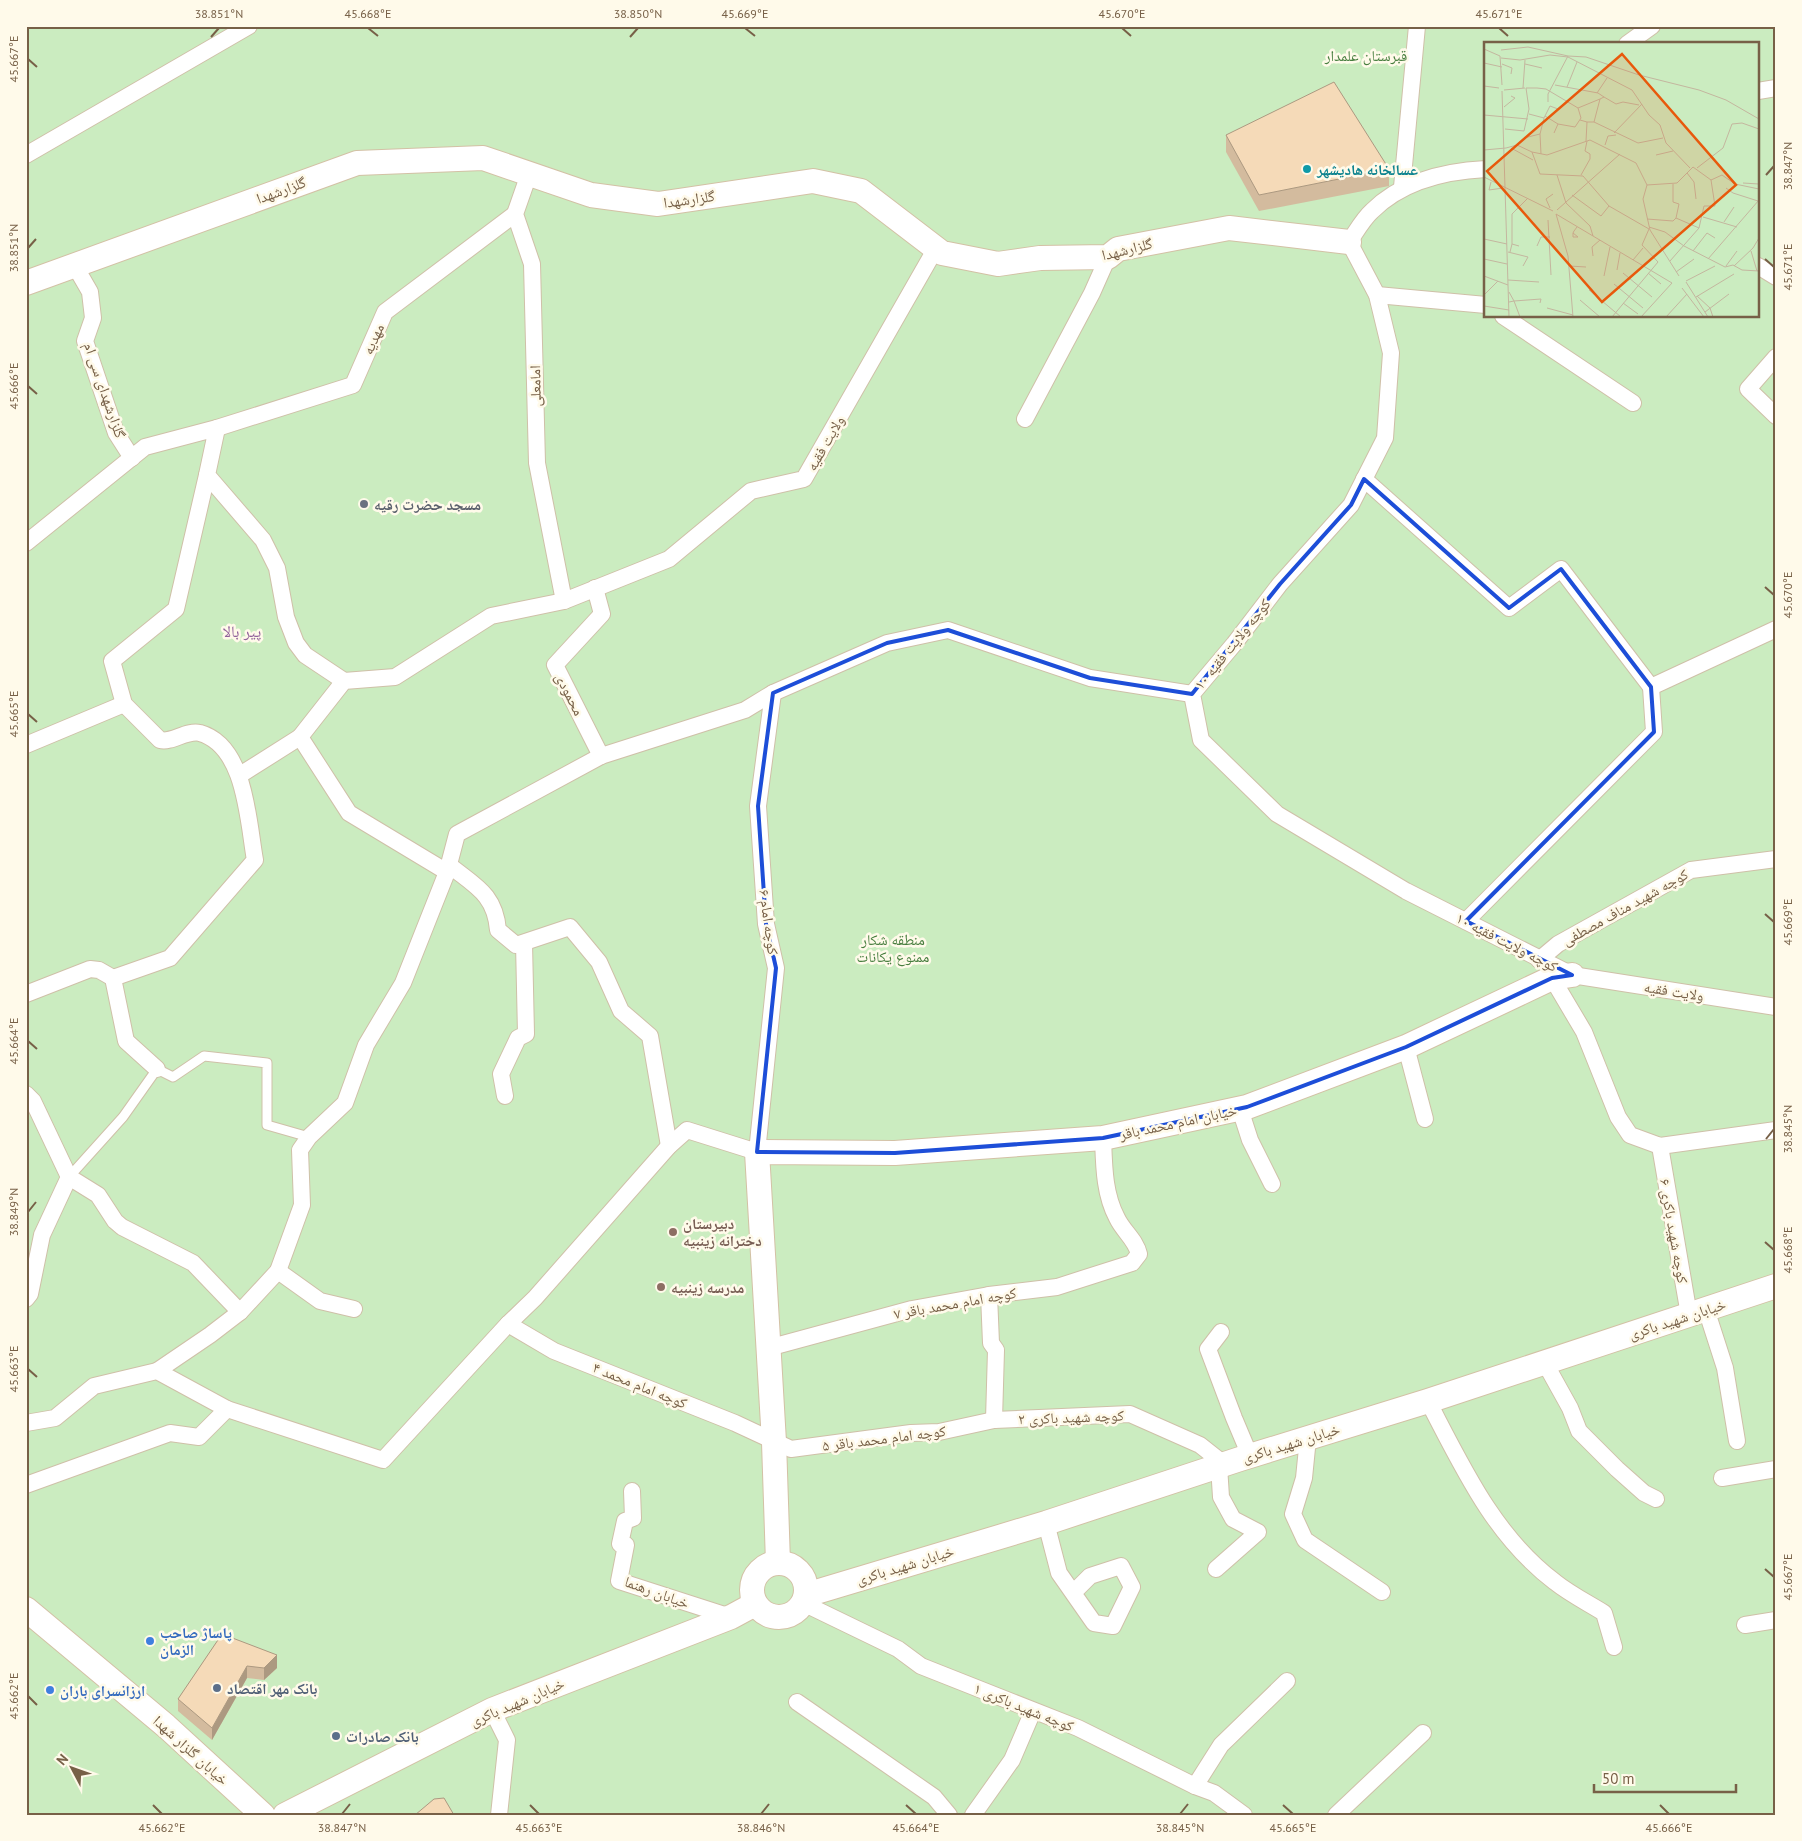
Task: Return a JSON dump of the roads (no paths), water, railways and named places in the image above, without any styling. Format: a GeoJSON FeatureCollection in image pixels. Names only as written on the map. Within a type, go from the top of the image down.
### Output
{"type":"FeatureCollection","features":[{"type":"Feature","properties":{"kind":"main road","name":"گلزارشهدا"},"geometry":{"type":"LineString","coordinates":[[26,283],[357,163],[483,158],[591,195],[658,204],[813,181],[861,190],[942,253],[998,264],[1040,258],[1108,257],[1118,249],[1228,228],[1349,242]]}},
{"type":"Feature","properties":{"kind":"main road","name":"خیابان امام محمد باقر"},"geometry":{"type":"LineString","coordinates":[[758,1152],[896,1153],[1103,1138],[1240,1109],[1406,1047],[1554,971]]}},
{"type":"Feature","properties":{"kind":"main road"},"geometry":{"type":"LineString","coordinates":[[758,1152],[774,1442],[778,1563]]}},
{"type":"Feature","properties":{"kind":"main road","name":"خیابان شهید باکری"},"geometry":{"type":"LineString","coordinates":[[804,1599],[1046,1523],[1221,1465],[1428,1401],[1776,1286]]}},
{"type":"Feature","properties":{"kind":"main road"},"geometry":{"type":"LineString","coordinates":[[778,1563],[790,1566],[800,1572],[805,1583],[804,1599],[793,1614],[780,1618],[766,1614],[755,1604],[752,1594],[753,1582],[758,1573],[767,1566],[778,1563]]}},
{"type":"Feature","properties":{"kind":"main road","name":"خیابان شهید باکری"},"geometry":{"type":"LineString","coordinates":[[285,1815],[492,1710],[730,1617],[755,1604]]}},
{"type":"Feature","properties":{"kind":"main road","name":"خیابان گلزار شهدا"},"geometry":{"type":"LineString","coordinates":[[26,1609],[166,1726],[263,1815]]}},
{"type":"Feature","properties":{"kind":"street"},"geometry":{"type":"LineString","coordinates":[[26,155],[250,26]]}},
{"type":"Feature","properties":{"kind":"street"},"geometry":{"type":"LineString","coordinates":[[1402,187],[1417,26]]}},
{"type":"Feature","properties":{"kind":"street"},"geometry":{"type":"LineString","coordinates":[[1630,42],[1652,26]]}},
{"type":"Feature","properties":{"kind":"street"},"geometry":{"type":"LineString","coordinates":[[1760,91],[1776,88]]}},
{"type":"Feature","properties":{"kind":"street"},"geometry":{"type":"LineString","coordinates":[[1349,242],[1372,211],[1402,187],[1458,170],[1484,169]]}},
{"type":"Feature","properties":{"kind":"street"},"geometry":{"type":"LineString","coordinates":[[515,214],[530,174]]}},
{"type":"Feature","properties":{"kind":"street","name":"مهدیه"},"geometry":{"type":"LineString","coordinates":[[26,543],[145,447],[217,428],[353,385],[385,312],[515,214]]}},
{"type":"Feature","properties":{"kind":"street","name":"امامعلی"},"geometry":{"type":"LineString","coordinates":[[515,214],[532,264],[537,463],[564,601]]}},
{"type":"Feature","properties":{"kind":"street","name":"کوچه ولایت فقیه ۱۰"},"geometry":{"type":"LineString","coordinates":[[1349,242],[1377,295],[1391,353],[1385,438],[1351,505],[1280,584],[1234,644],[1192,694],[1201,740],[1277,814],[1406,891],[1466,921],[1554,971]]}},
{"type":"Feature","properties":{"kind":"street","name":"ولایت فقیه"},"geometry":{"type":"LineString","coordinates":[[344,681],[395,677],[492,616],[564,601],[669,559],[750,491],[804,480],[936,248]]}},
{"type":"Feature","properties":{"kind":"street"},"geometry":{"type":"LineString","coordinates":[[1026,419],[1092,293],[1108,257]]}},
{"type":"Feature","properties":{"kind":"street","name":"گلزارشهدای سی ام"},"geometry":{"type":"LineString","coordinates":[[75,266],[90,292],[93,318],[85,341],[116,433],[132,458]]}},
{"type":"Feature","properties":{"kind":"street"},"geometry":{"type":"LineString","coordinates":[[1760,267],[1776,277]]}},
{"type":"Feature","properties":{"kind":"street"},"geometry":{"type":"LineString","coordinates":[[1377,295],[1484,305]]}},
{"type":"Feature","properties":{"kind":"street"},"geometry":{"type":"LineString","coordinates":[[1506,318],[1633,403]]}},
{"type":"Feature","properties":{"kind":"street"},"geometry":{"type":"LineString","coordinates":[[1776,356],[1748,388],[1776,416]]}},
{"type":"Feature","properties":{"kind":"street"},"geometry":{"type":"LineString","coordinates":[[26,994],[90,969],[98,970],[113,978],[170,958],[255,860],[240,775],[226,752],[214,738],[198,733],[175,736],[165,741],[160,740],[124,704],[112,661],[176,609],[217,428]]}},
{"type":"Feature","properties":{"kind":"street"},"geometry":{"type":"LineString","coordinates":[[207,475],[263,540],[277,568],[286,618],[296,643],[305,654],[344,681],[300,737],[240,775]]}},
{"type":"Feature","properties":{"kind":"street"},"geometry":{"type":"LineString","coordinates":[[1364,479],[1509,608],[1561,569],[1651,687],[1654,732],[1466,921]]}},
{"type":"Feature","properties":{"kind":"street","name":"محمودی"},"geometry":{"type":"LineString","coordinates":[[594,588],[602,614],[555,665],[601,756]]}},
{"type":"Feature","properties":{"kind":"street"},"geometry":{"type":"LineString","coordinates":[[1651,687],[1776,629]]}},
{"type":"Feature","properties":{"kind":"street"},"geometry":{"type":"LineString","coordinates":[[26,1423],[55,1418],[94,1386],[157,1371],[240,1312],[278,1271],[302,1205],[300,1150],[309,1137],[345,1103],[366,1045],[403,983],[448,869],[456,834],[601,756],[745,710],[773,692],[888,642],[948,630],[1090,678],[1192,694]]}},
{"type":"Feature","properties":{"kind":"street","name":"کوچه امام ۶"},"geometry":{"type":"LineString","coordinates":[[758,1152],[776,968],[766,924],[758,806],[773,692]]}},
{"type":"Feature","properties":{"kind":"street"},"geometry":{"type":"LineString","coordinates":[[26,745],[124,704]]}},
{"type":"Feature","properties":{"kind":"street"},"geometry":{"type":"LineString","coordinates":[[300,737],[349,813],[448,869],[488,896],[497,912],[498,930],[516,946],[570,927],[600,962],[621,1011],[650,1036],[669,1146]]}},
{"type":"Feature","properties":{"kind":"street","name":"کوچه شهید مناف مصطفی"},"geometry":{"type":"LineString","coordinates":[[1554,971],[1558,944],[1691,870],[1776,859]]}},
{"type":"Feature","properties":{"kind":"street"},"geometry":{"type":"LineString","coordinates":[[505,1096],[501,1074],[518,1038],[526,1034],[524,943]]}},
{"type":"Feature","properties":{"kind":"street"},"geometry":{"type":"LineString","coordinates":[[1554,971],[1584,1032],[1618,1117],[1630,1135],[1660,1146],[1776,1130]]}},
{"type":"Feature","properties":{"kind":"street","name":"ولایت فقیه"},"geometry":{"type":"LineString","coordinates":[[1554,971],[1776,1006]]}},
{"type":"Feature","properties":{"kind":"street"},"geometry":{"type":"LineString","coordinates":[[113,978],[126,1042],[157,1069]]}},
{"type":"Feature","properties":{"kind":"street"},"geometry":{"type":"LineString","coordinates":[[1406,1047],[1425,1120]]}},
{"type":"Feature","properties":{"kind":"street"},"geometry":{"type":"LineString","coordinates":[[26,1094],[33,1101],[69,1178],[98,1195],[115,1221],[122,1227],[193,1263],[240,1312]]}},
{"type":"Feature","properties":{"kind":"street"},"geometry":{"type":"LineString","coordinates":[[1240,1109],[1250,1140],[1272,1184]]}},
{"type":"Feature","properties":{"kind":"street"},"geometry":{"type":"LineString","coordinates":[[157,1371],[227,1409],[384,1460],[508,1324],[535,1298],[669,1146],[687,1130],[758,1152]]}},
{"type":"Feature","properties":{"kind":"street","name":"کوچه امام محمد باقر ۷"},"geometry":{"type":"LineString","coordinates":[[768,1348],[912,1309],[989,1295],[1057,1286],[1132,1263],[1139,1254],[1137,1247],[1116,1218],[1105,1179],[1103,1138]]}},
{"type":"Feature","properties":{"kind":"street","name":"کوچه شهید باکری ۶"},"geometry":{"type":"LineString","coordinates":[[1660,1146],[1698,1312],[1725,1368],[1737,1441]]}},
{"type":"Feature","properties":{"kind":"street"},"geometry":{"type":"LineString","coordinates":[[26,1299],[30,1294],[42,1235],[69,1178]]}},
{"type":"Feature","properties":{"kind":"street"},"geometry":{"type":"LineString","coordinates":[[278,1271],[320,1301],[354,1308]]}},
{"type":"Feature","properties":{"kind":"street"},"geometry":{"type":"LineString","coordinates":[[989,1295],[991,1343],[996,1350],[994,1420]]}},
{"type":"Feature","properties":{"kind":"street","name":"کوچه امام محمد ۴"},"geometry":{"type":"LineString","coordinates":[[508,1324],[554,1351],[736,1422],[774,1442]]}},
{"type":"Feature","properties":{"kind":"street"},"geometry":{"type":"LineString","coordinates":[[1221,1332],[1208,1349],[1250,1456]]}},
{"type":"Feature","properties":{"kind":"street"},"geometry":{"type":"LineString","coordinates":[[1545,1363],[1570,1408],[1579,1431],[1617,1470],[1644,1493],[1656,1499]]}},
{"type":"Feature","properties":{"kind":"street"},"geometry":{"type":"LineString","coordinates":[[1428,1401],[1481,1501],[1510,1539],[1555,1582],[1604,1613],[1614,1647]]}},
{"type":"Feature","properties":{"kind":"street"},"geometry":{"type":"LineString","coordinates":[[26,1485],[170,1433],[199,1437],[227,1409]]}},
{"type":"Feature","properties":{"kind":"street","name":"کوچه شهید باکری ۲"},"geometry":{"type":"LineString","coordinates":[[994,1420],[1130,1414],[1200,1445],[1221,1465]]}},
{"type":"Feature","properties":{"kind":"street","name":"کوچه امام محمد باقر ۵"},"geometry":{"type":"LineString","coordinates":[[774,1442],[791,1449],[911,1433],[939,1432],[994,1420]]}},
{"type":"Feature","properties":{"kind":"street"},"geometry":{"type":"LineString","coordinates":[[1308,1438],[1304,1478],[1294,1514],[1305,1540],[1382,1592]]}},
{"type":"Feature","properties":{"kind":"street"},"geometry":{"type":"LineString","coordinates":[[1216,1569],[1258,1532],[1233,1519],[1221,1497],[1221,1465]]}},
{"type":"Feature","properties":{"kind":"street"},"geometry":{"type":"LineString","coordinates":[[1722,1478],[1776,1469]]}},
{"type":"Feature","properties":{"kind":"street","name":"خیابان رهنما"},"geometry":{"type":"LineString","coordinates":[[632,1491],[632,1518],[625,1521],[620,1544],[626,1545],[619,1581],[730,1617]]}},
{"type":"Feature","properties":{"kind":"street"},"geometry":{"type":"LineString","coordinates":[[1046,1523],[1059,1573],[1073,1594]]}},
{"type":"Feature","properties":{"kind":"street","name":"کوچه شهید باکری ۱"},"geometry":{"type":"LineString","coordinates":[[804,1599],[898,1649],[921,1666],[1078,1728],[1195,1786],[1214,1793],[1244,1815]]}},
{"type":"Feature","properties":{"kind":"street"},"geometry":{"type":"LineString","coordinates":[[1745,1625],[1776,1620]]}},
{"type":"Feature","properties":{"kind":"street"},"geometry":{"type":"LineString","coordinates":[[1195,1786],[1220,1745],[1287,1682]]}},
{"type":"Feature","properties":{"kind":"street"},"geometry":{"type":"LineString","coordinates":[[797,1702],[934,1798],[942,1812]]}},
{"type":"Feature","properties":{"kind":"street"},"geometry":{"type":"LineString","coordinates":[[492,1710],[507,1740],[499,1815]]}},
{"type":"Feature","properties":{"kind":"street"},"geometry":{"type":"LineString","coordinates":[[973,1815],[1012,1760],[1033,1711]]}},
{"type":"Feature","properties":{"kind":"street"},"geometry":{"type":"LineString","coordinates":[[1336,1815],[1423,1733]]}},
{"type":"Feature","properties":{"kind":"lane"},"geometry":{"type":"LineString","coordinates":[[69,1178],[123,1117],[157,1069],[172,1077],[204,1056],[267,1063],[267,1125],[309,1137]]}},
{"type":"Feature","properties":{"kind":"place","name":"عسالخانه هادیشهر"},"geometry":{"type":"Point","coordinates":[1307,169]}},
{"type":"Feature","properties":{"kind":"place","name":"مسجد حضرت رقیه"},"geometry":{"type":"Point","coordinates":[364,504]}},
{"type":"Feature","properties":{"kind":"place","name":"دبیرستان دخترانه زینبیه"},"geometry":{"type":"Point","coordinates":[673,1232]}},
{"type":"Feature","properties":{"kind":"place","name":"مدرسه زینبیه"},"geometry":{"type":"Point","coordinates":[661,1287]}},
{"type":"Feature","properties":{"kind":"place","name":"پاساژ صاحب الزمان"},"geometry":{"type":"Point","coordinates":[150,1641]}},
{"type":"Feature","properties":{"kind":"place","name":"بانک مهر اقتصاد"},"geometry":{"type":"Point","coordinates":[217,1688]}},
{"type":"Feature","properties":{"kind":"place","name":"ارزانسرای باران"},"geometry":{"type":"Point","coordinates":[50,1690]}},
{"type":"Feature","properties":{"kind":"place","name":"بانک صادرات"},"geometry":{"type":"Point","coordinates":[336,1736]}},
{"type":"Feature","properties":{"kind":"district","name":"پیر بالا"},"geometry":{"type":"Point","coordinates":[242,631]}},
{"type":"Feature","properties":{"kind":"park label","name":"قبرستان علمدار"},"geometry":{"type":"Point","coordinates":[1366,55]}},
{"type":"Feature","properties":{"kind":"park label","name":"منطقه شکار ممنوع یکانات"},"geometry":{"type":"Point","coordinates":[893,948]}}]}
